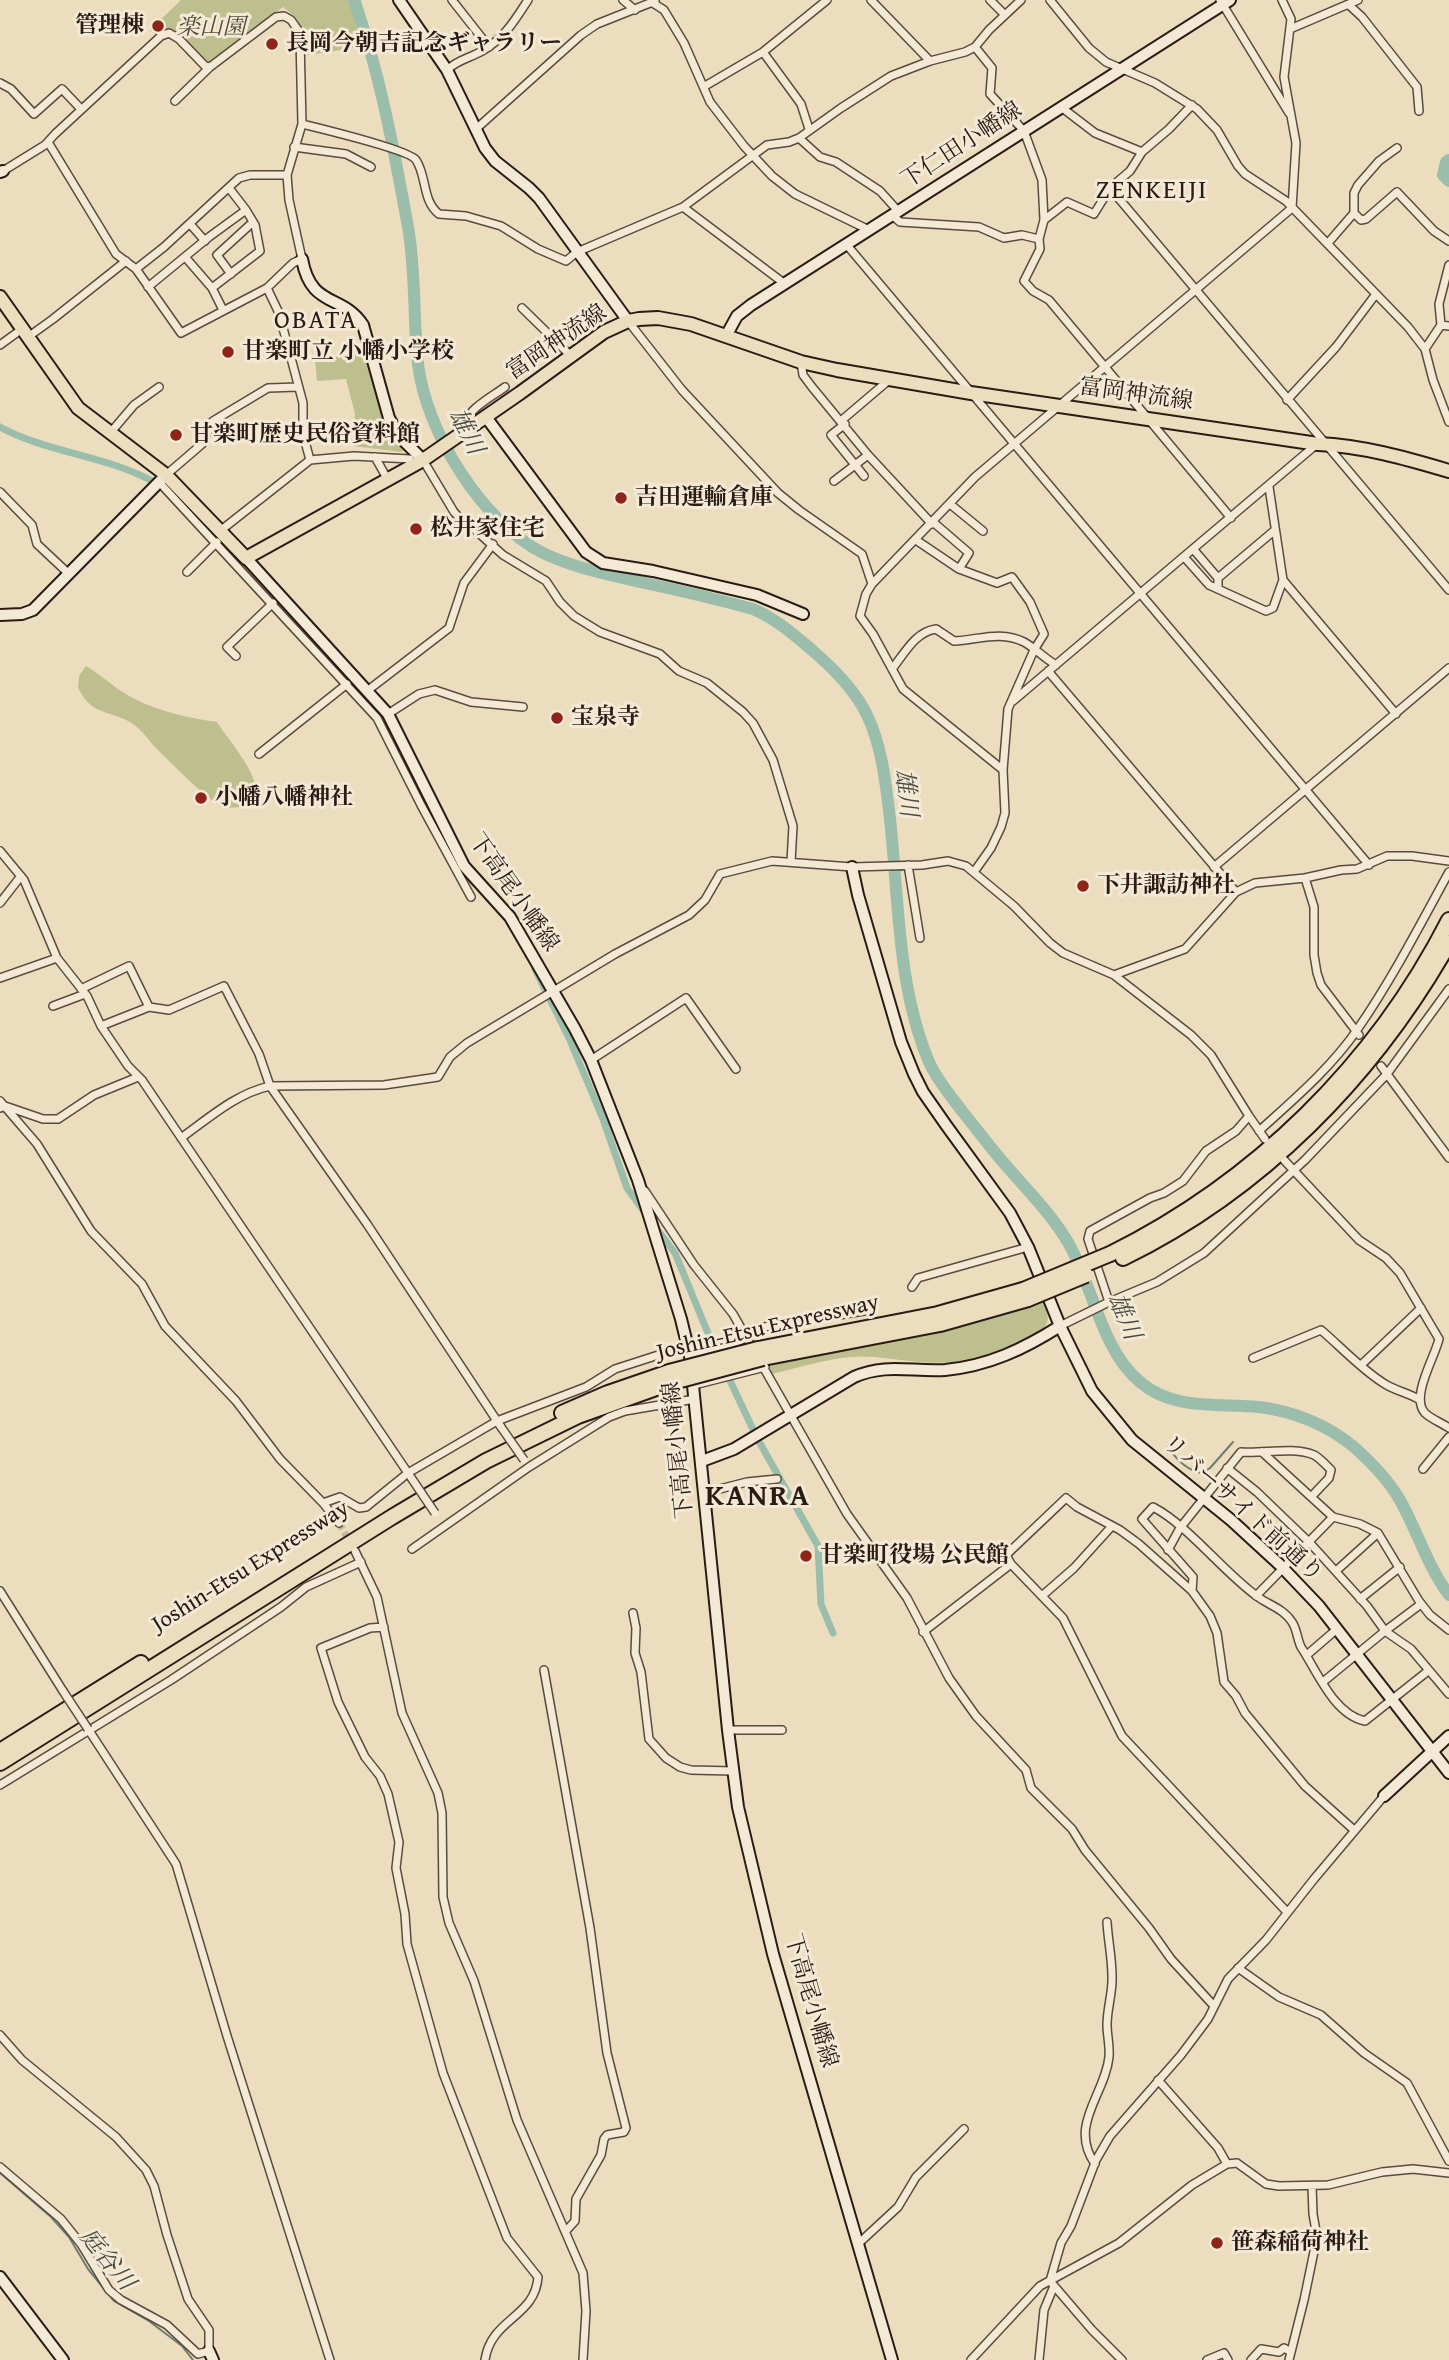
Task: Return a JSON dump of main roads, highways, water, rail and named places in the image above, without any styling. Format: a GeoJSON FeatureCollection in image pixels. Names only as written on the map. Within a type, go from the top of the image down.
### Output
{"type":"FeatureCollection","features":[{"type":"Feature","properties":{"kind":"highway","name":"Joshin-Etsu Expressway"},"geometry":{"type":"LineString","coordinates":[[1111,1259],[1214,1192],[1256,1161],[1308,1113],[1376,1037],[1413,984],[1449,920]]}},
{"type":"Feature","properties":{"kind":"highway","name":"Joshin-Etsu Expressway"},"geometry":{"type":"LineString","coordinates":[[0,1751],[480,1454],[575,1407],[671,1377],[961,1320],[1163,1237],[1213,1206],[1263,1168],[1305,1131],[1348,1086],[1386,1040],[1423,988],[1449,943]]}},
{"type":"Feature","properties":{"kind":"highway","name":"Joshin-Etsu Expressway"},"geometry":{"type":"LineString","coordinates":[[0,1763],[486,1461],[578,1416],[671,1377]]}},
{"type":"Feature","properties":{"kind":"main road"},"geometry":{"type":"LineString","coordinates":[[404,2],[447,70],[485,148],[539,198],[628,321]]}},
{"type":"Feature","properties":{"kind":"main road","name":"下仁田小幡線"},"geometry":{"type":"LineString","coordinates":[[726,336],[741,312],[1224,2]]}},
{"type":"Feature","properties":{"kind":"main road"},"geometry":{"type":"LineString","coordinates":[[302,259],[309,283],[314,290],[346,308],[358,317],[363,325],[389,418],[400,437],[421,458]]}},
{"type":"Feature","properties":{"kind":"main road"},"geometry":{"type":"LineString","coordinates":[[0,297],[72,401],[111,432],[163,479],[218,536],[246,558]]}},
{"type":"Feature","properties":{"kind":"main road","name":"富岡神流線"},"geometry":{"type":"LineString","coordinates":[[246,558],[388,480],[460,435],[604,332],[628,321],[668,319],[801,362],[889,380],[1380,452],[1449,471]]}},
{"type":"Feature","properties":{"kind":"main road"},"geometry":{"type":"LineString","coordinates":[[486,417],[586,552],[603,563],[653,571],[757,595],[803,614]]}},
{"type":"Feature","properties":{"kind":"main road"},"geometry":{"type":"LineString","coordinates":[[0,615],[22,614],[33,610],[163,479]]}},
{"type":"Feature","properties":{"kind":"main road","name":"下高尾小幡線"},"geometry":{"type":"LineString","coordinates":[[246,558],[388,714],[425,803],[464,866],[505,910],[554,990],[591,1060],[638,1180],[689,1352],[738,1807],[773,1954],[892,2360]]}},
{"type":"Feature","properties":{"kind":"main road","name":"リバーサイド前通り"},"geometry":{"type":"LineString","coordinates":[[852,867],[901,1042],[914,1074],[923,1093],[1010,1213],[1028,1247],[1092,1391],[1119,1427],[1136,1443],[1283,1568],[1337,1629],[1449,1773]]}},
{"type":"Feature","properties":{"kind":"main road"},"geometry":{"type":"LineString","coordinates":[[702,1461],[734,1449],[870,1370],[946,1370],[991,1362],[1036,1342],[1063,1325]]}},
{"type":"Feature","properties":{"kind":"main road"},"geometry":{"type":"LineString","coordinates":[[1384,1796],[1449,1736]]}},
{"type":"Feature","properties":{"kind":"main road"},"geometry":{"type":"LineString","coordinates":[[0,2277],[63,2360]]}},
{"type":"Feature","properties":{"kind":"waterway","name":"雄川"},"geometry":{"type":"LineString","coordinates":[[354,0],[379,84],[408,227],[418,364],[423,390],[432,418],[461,472],[499,520],[520,539],[543,553],[591,570],[753,609],[791,633],[843,680],[867,715],[879,749],[889,810],[904,970],[918,1032],[929,1062],[962,1111],[1062,1233],[1077,1261],[1116,1353],[1140,1382],[1167,1398],[1197,1404],[1259,1407],[1285,1412],[1310,1420],[1344,1439],[1373,1466],[1397,1495],[1435,1573],[1449,1595]]}},
{"type":"Feature","properties":{"kind":"waterway"},"geometry":{"type":"LineString","coordinates":[[1449,160],[1443,175],[1449,181]]}},
{"type":"Feature","properties":{"kind":"waterway"},"geometry":{"type":"LineString","coordinates":[[0,427],[37,443],[116,466],[154,482]]}},
{"type":"Feature","properties":{"kind":"waterway"},"geometry":{"type":"LineString","coordinates":[[433,816],[452,852]]}},
{"type":"Feature","properties":{"kind":"waterway"},"geometry":{"type":"LineString","coordinates":[[535,969],[569,1038],[603,1119],[627,1188],[645,1213]]}},
{"type":"Feature","properties":{"kind":"waterway"},"geometry":{"type":"LineString","coordinates":[[656,1228],[675,1253],[717,1355]]}},
{"type":"Feature","properties":{"kind":"waterway"},"geometry":{"type":"LineString","coordinates":[[726,1372],[757,1438],[818,1546],[821,1604],[833,1633]]}},
{"type":"Feature","properties":{"kind":"waterway"},"geometry":{"type":"LineString","coordinates":[[1168,1447],[1183,1464],[1202,1473],[1210,1468],[1233,1442]]}},
{"type":"Feature","properties":{"kind":"waterway","name":"庭谷川"},"geometry":{"type":"LineString","coordinates":[[0,2173],[51,2217],[69,2237],[88,2269],[114,2301],[149,2321],[182,2346],[193,2360]]}},
{"type":"Feature","properties":{"kind":"tunnel"},"geometry":{"type":"LineString","coordinates":[[339,1523],[351,1544]]}},
{"type":"Feature","properties":{"kind":"place","name":"管理棟"},"geometry":{"type":"Point","coordinates":[158,26]}},
{"type":"Feature","properties":{"kind":"place","name":"長岡今朝吉記念ギャラリー"},"geometry":{"type":"Point","coordinates":[272,44]}},
{"type":"Feature","properties":{"kind":"place","name":"甘楽町立 小幡小学校"},"geometry":{"type":"Point","coordinates":[228,352]}},
{"type":"Feature","properties":{"kind":"place","name":"甘楽町歴史民俗資料館"},"geometry":{"type":"Point","coordinates":[176,435]}},
{"type":"Feature","properties":{"kind":"place","name":"吉田運輸倉庫"},"geometry":{"type":"Point","coordinates":[621,498]}},
{"type":"Feature","properties":{"kind":"place","name":"松井家住宅"},"geometry":{"type":"Point","coordinates":[416,529]}},
{"type":"Feature","properties":{"kind":"place","name":"宝泉寺"},"geometry":{"type":"Point","coordinates":[557,718]}},
{"type":"Feature","properties":{"kind":"place","name":"小幡八幡神社"},"geometry":{"type":"Point","coordinates":[201,798]}},
{"type":"Feature","properties":{"kind":"place","name":"下井諏訪神社"},"geometry":{"type":"Point","coordinates":[1083,886]}},
{"type":"Feature","properties":{"kind":"place","name":"甘楽町役場 公民館"},"geometry":{"type":"Point","coordinates":[806,1556]}},
{"type":"Feature","properties":{"kind":"place","name":"笹森稲荷神社"},"geometry":{"type":"Point","coordinates":[1217,2243]}},
{"type":"Feature","properties":{"kind":"district","name":"ZENKEIJI"},"geometry":{"type":"Point","coordinates":[1152,191]}},
{"type":"Feature","properties":{"kind":"district","name":"OBATA"},"geometry":{"type":"Point","coordinates":[316,321]}},
{"type":"Feature","properties":{"kind":"district","name":"KANRA"},"geometry":{"type":"Point","coordinates":[758,1497]}},
{"type":"Feature","properties":{"kind":"park label","name":"楽山園"},"geometry":{"type":"Point","coordinates":[211,28]}}]}
